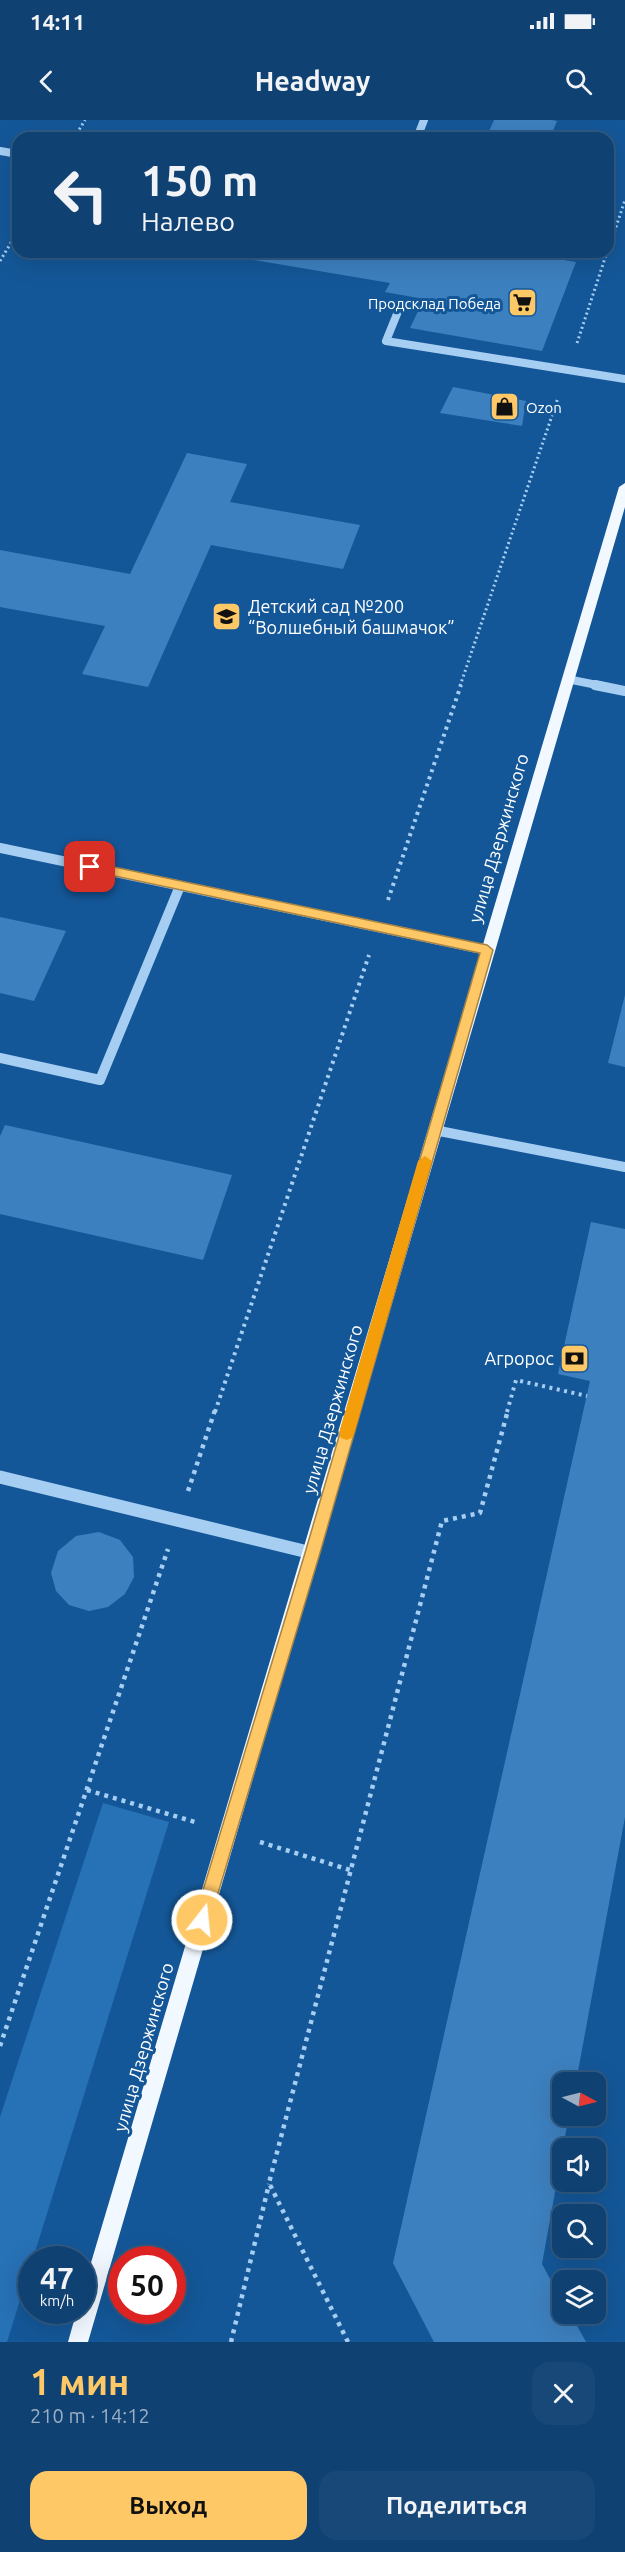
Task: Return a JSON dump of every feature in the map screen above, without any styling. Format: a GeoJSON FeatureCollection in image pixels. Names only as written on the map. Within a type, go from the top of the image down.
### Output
{"type":"FeatureCollection","features":[{"type":"Feature","properties":{"kind":"main road","name":"улица Дзержинского"},"geometry":{"type":"LineString","coordinates":[[78,2342],[625,487]]}},
{"type":"Feature","properties":{"kind":"lane"},"geometry":{"type":"LineString","coordinates":[[399,309],[386,341],[625,379]]}},
{"type":"Feature","properties":{"kind":"lane"},"geometry":{"type":"LineString","coordinates":[[567,679],[625,692]]}},
{"type":"Feature","properties":{"kind":"lane"},"geometry":{"type":"LineString","coordinates":[[0,848],[487,950]]}},
{"type":"Feature","properties":{"kind":"lane"},"geometry":{"type":"LineString","coordinates":[[0,1058],[100,1080],[180,886]]}},
{"type":"Feature","properties":{"kind":"lane"},"geometry":{"type":"LineString","coordinates":[[434,1130],[625,1167]]}},
{"type":"Feature","properties":{"kind":"lane"},"geometry":{"type":"LineString","coordinates":[[0,1477],[312,1553]]}},
{"type":"Feature","properties":{"kind":"path"},"geometry":{"type":"LineString","coordinates":[[614,232],[625,200]]}},
{"type":"Feature","properties":{"kind":"path"},"geometry":{"type":"LineString","coordinates":[[0,261],[12,241]]}},
{"type":"Feature","properties":{"kind":"path"},"geometry":{"type":"LineString","coordinates":[[0,2046],[605,258]]}},
{"type":"Feature","properties":{"kind":"path"},"geometry":{"type":"LineString","coordinates":[[231,2342],[269,2183],[442,1521],[480,1513],[516,1380],[587,1396]]}},
{"type":"Feature","properties":{"kind":"path"},"geometry":{"type":"LineString","coordinates":[[269,2183],[348,2342]]}},
{"type":"Feature","properties":{"kind":"shaded area"},"geometry":{"type":"Polygon","coordinates":[[[103,1803],[169,1822],[37,2246],[18,2246],[18,2307],[7,2342],[0,2342],[0,2117],[103,1803]]]}},
{"type":"Feature","properties":{"kind":"building"},"geometry":{"type":"Polygon","coordinates":[[[494,120],[557,121],[552,132],[489,132],[494,120]]]}},
{"type":"Feature","properties":{"kind":"building"},"geometry":{"type":"Polygon","coordinates":[[[242,258],[552,258],[576,262],[542,351],[410,328],[424,299],[385,292],[390,283],[242,258]]]}},
{"type":"Feature","properties":{"kind":"building"},"geometry":{"type":"Polygon","coordinates":[[[453,387],[526,401],[522,426],[440,413],[453,387]]]}},
{"type":"Feature","properties":{"kind":"building"},"geometry":{"type":"Polygon","coordinates":[[[187,453],[247,464],[230,502],[360,525],[343,569],[211,545],[148,687],[82,674],[105,626],[0,607],[0,550],[130,574],[187,453]]]}},
{"type":"Feature","properties":{"kind":"building"},"geometry":{"type":"Polygon","coordinates":[[[0,917],[66,931],[34,1001],[0,993],[0,917]]]}},
{"type":"Feature","properties":{"kind":"building"},"geometry":{"type":"Polygon","coordinates":[[[625,995],[625,1067],[608,1063],[625,995]]]}},
{"type":"Feature","properties":{"kind":"building"},"geometry":{"type":"Polygon","coordinates":[[[5,1125],[232,1175],[203,1260],[0,1214],[0,1136],[5,1125]]]}},
{"type":"Feature","properties":{"kind":"building"},"geometry":{"type":"Polygon","coordinates":[[[591,1222],[625,1229],[625,1817],[578,2072],[552,2072],[552,2126],[567,2126],[565,2138],[552,2138],[552,2192],[555,2192],[542,2264],[552,2282],[552,2324],[576,2324],[586,2342],[434,2342],[393,2263],[590,1381],[558,1374],[591,1222]]]}},
{"type":"Feature","properties":{"kind":"building"},"geometry":{"type":"Polygon","coordinates":[[[99,1532],[120,1540],[133,1557],[134,1577],[125,1594],[108,1607],[89,1611],[69,1605],[56,1591],[51,1573],[58,1551],[76,1536],[99,1532]]]}},
{"type":"Feature","properties":{"kind":"slow traffic"},"geometry":{"type":"LineString","coordinates":[[347,1433],[425,1161]]}},
{"type":"Feature","properties":{"kind":"place","name":"Продсклад Победа"},"geometry":{"type":"Point","coordinates":[522,303]}},
{"type":"Feature","properties":{"kind":"place","name":"Ozon"},"geometry":{"type":"Point","coordinates":[505,407]}},
{"type":"Feature","properties":{"kind":"place","name":"Детский сад №200 “Волшебный башмачок”"},"geometry":{"type":"Point","coordinates":[227,616]}},
{"type":"Feature","properties":{"kind":"place","name":"Агророс"},"geometry":{"type":"Point","coordinates":[575,1358]}},
{"type":"Feature","properties":{"kind":"route"},"geometry":{"type":"LineString","coordinates":[[90,867],[487,950],[312,1553],[202,1920]]}}]}
